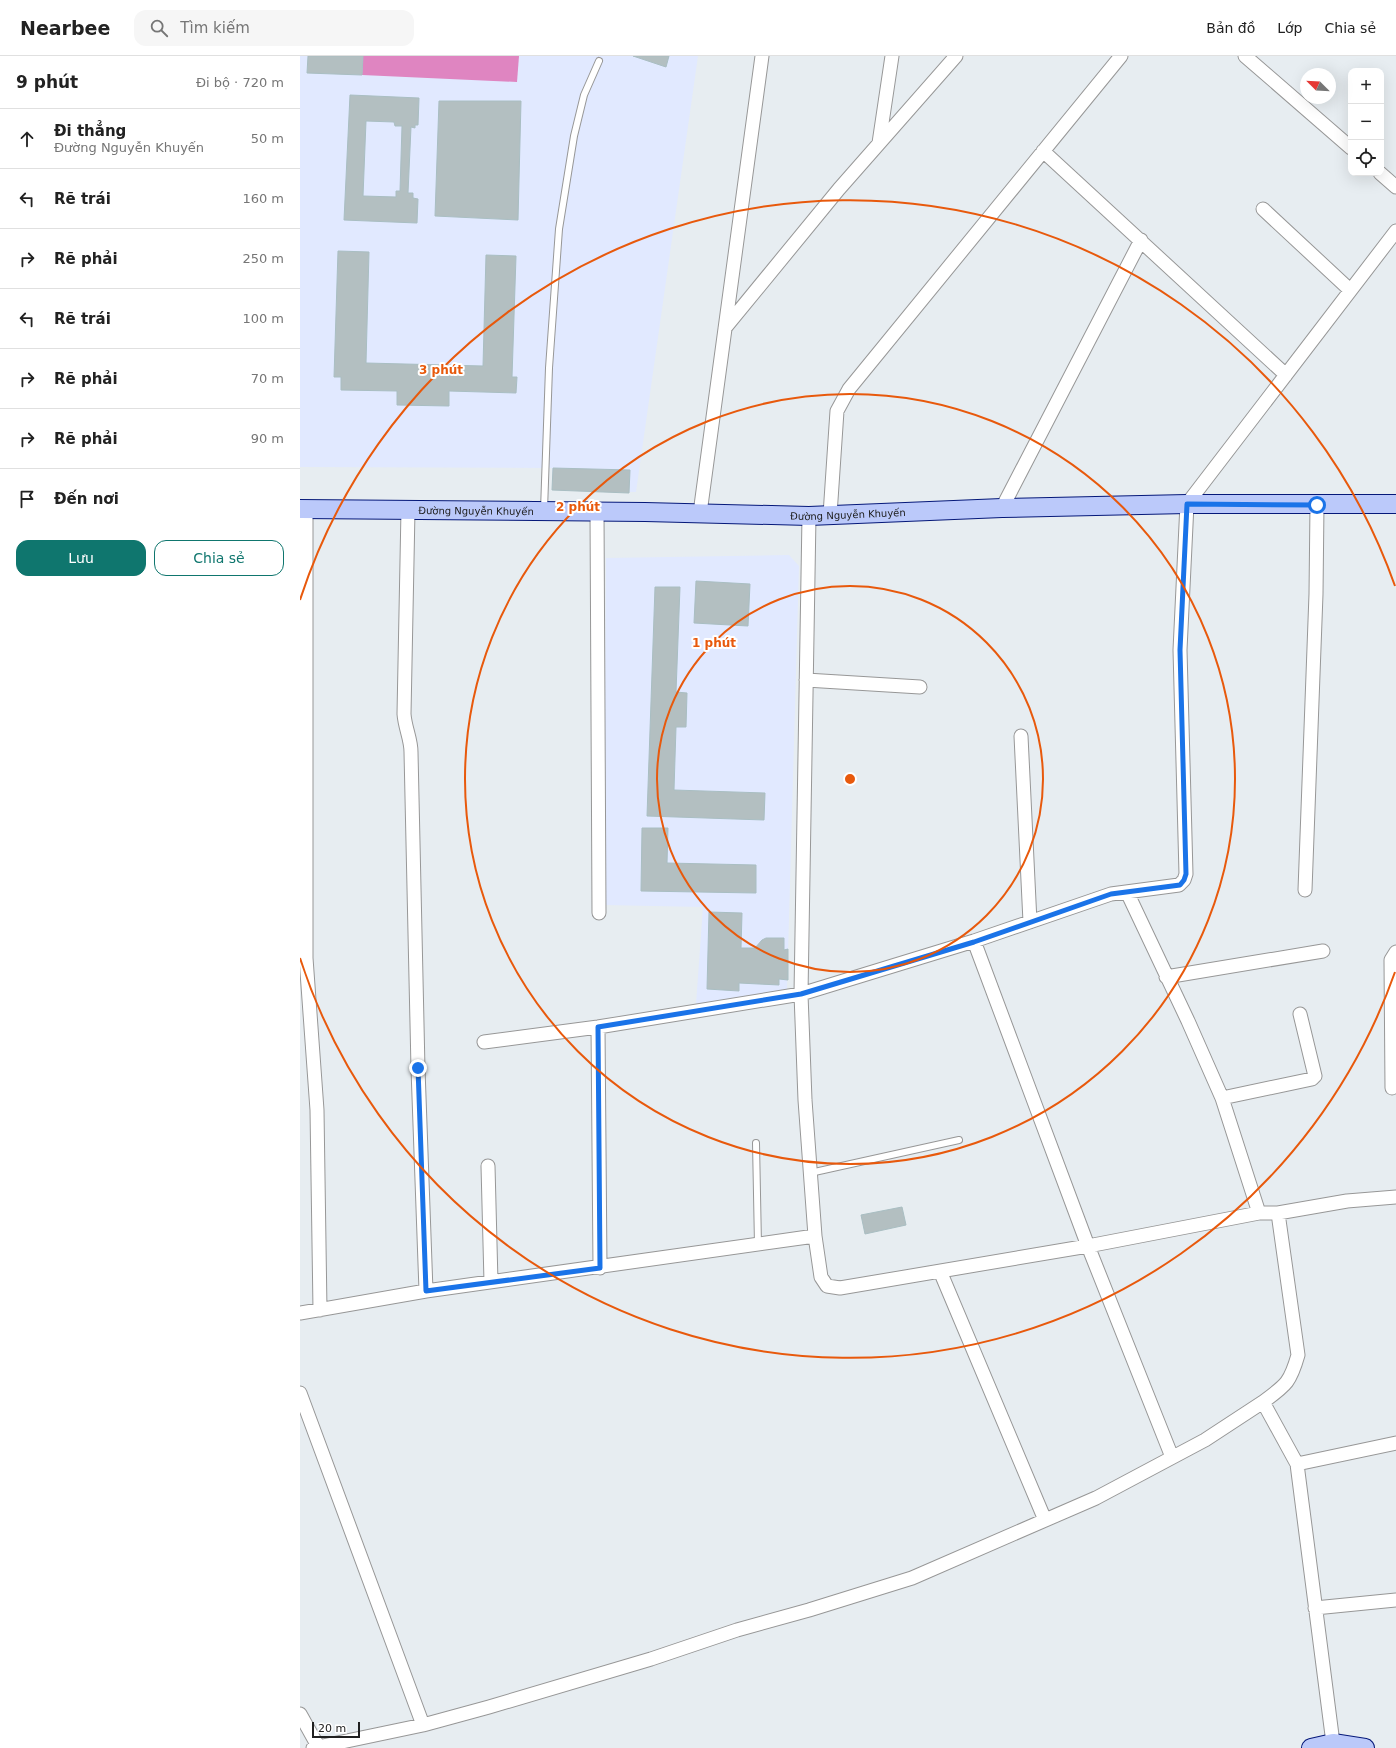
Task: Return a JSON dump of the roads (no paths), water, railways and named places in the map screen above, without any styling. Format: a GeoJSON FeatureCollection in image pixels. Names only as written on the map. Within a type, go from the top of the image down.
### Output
{"type":"FeatureCollection","features":[{"type":"Feature","properties":{"kind":"street"},"geometry":{"type":"LineString","coordinates":[[700,513],[762,56]]}},
{"type":"Feature","properties":{"kind":"street"},"geometry":{"type":"LineString","coordinates":[[879,143],[892,56]]}},
{"type":"Feature","properties":{"kind":"street"},"geometry":{"type":"LineString","coordinates":[[725,328],[839,189],[956,56]]}},
{"type":"Feature","properties":{"kind":"street"},"geometry":{"type":"LineString","coordinates":[[830,516],[837,411],[849,389],[1121,56]]}},
{"type":"Feature","properties":{"kind":"street"},"geometry":{"type":"LineString","coordinates":[[1245,56],[1348,145]]}},
{"type":"Feature","properties":{"kind":"street"},"geometry":{"type":"LineString","coordinates":[[1043,151],[1286,375]]}},
{"type":"Feature","properties":{"kind":"street"},"geometry":{"type":"LineString","coordinates":[[1383,176],[1396,187]]}},
{"type":"Feature","properties":{"kind":"street"},"geometry":{"type":"LineString","coordinates":[[1264,209],[1350,290]]}},
{"type":"Feature","properties":{"kind":"street"},"geometry":{"type":"LineString","coordinates":[[484,1042],[598,1027],[801,994],[974,942],[1111,894],[1180,885],[1186,874],[1180,650],[1187,504],[1396,230]]}},
{"type":"Feature","properties":{"kind":"street"},"geometry":{"type":"LineString","coordinates":[[1002,508],[1141,240]]}},
{"type":"Feature","properties":{"kind":"street","name":"Đường Nguyễn Khuyến"},"geometry":{"type":"LineString","coordinates":[[303,509],[597,511],[830,516],[1002,508],[1187,504],[1396,504]]}},
{"type":"Feature","properties":{"kind":"street"},"geometry":{"type":"LineString","coordinates":[[1305,890],[1316,594],[1317,505]]}},
{"type":"Feature","properties":{"kind":"street"},"geometry":{"type":"LineString","coordinates":[[303,509],[306,958],[317,1110],[320,1310]]}},
{"type":"Feature","properties":{"kind":"street"},"geometry":{"type":"LineString","coordinates":[[408,510],[404,714],[405,726],[411,740],[418,1068],[426,1291]]}},
{"type":"Feature","properties":{"kind":"street"},"geometry":{"type":"LineString","coordinates":[[597,511],[599,913]]}},
{"type":"Feature","properties":{"kind":"street"},"geometry":{"type":"LineString","coordinates":[[809,516],[800,947],[801,994],[805,1100],[810,1173],[821,1276],[827,1286],[840,1288],[1088,1246],[1259,1213],[1278,1213],[1347,1201],[1396,1197]]}},
{"type":"Feature","properties":{"kind":"street"},"geometry":{"type":"LineString","coordinates":[[806,680],[920,687]]}},
{"type":"Feature","properties":{"kind":"street"},"geometry":{"type":"LineString","coordinates":[[1021,736],[1030,922]]}},
{"type":"Feature","properties":{"kind":"street"},"geometry":{"type":"LineString","coordinates":[[1127,892],[1188,1021],[1222,1098],[1259,1213]]}},
{"type":"Feature","properties":{"kind":"street"},"geometry":{"type":"LineString","coordinates":[[974,942],[1088,1246],[1172,1457]]}},
{"type":"Feature","properties":{"kind":"street"},"geometry":{"type":"LineString","coordinates":[[1166,976],[1323,951]]}},
{"type":"Feature","properties":{"kind":"street"},"geometry":{"type":"LineString","coordinates":[[1392,1088],[1392,960],[1396,952]]}},
{"type":"Feature","properties":{"kind":"street"},"geometry":{"type":"LineString","coordinates":[[1222,1098],[1312,1079],[1315,1076],[1300,1014]]}},
{"type":"Feature","properties":{"kind":"street"},"geometry":{"type":"LineString","coordinates":[[598,1027],[600,1268]]}},
{"type":"Feature","properties":{"kind":"street"},"geometry":{"type":"LineString","coordinates":[[488,1166],[491,1282]]}},
{"type":"Feature","properties":{"kind":"street"},"geometry":{"type":"LineString","coordinates":[[300,1714],[316,1747],[423,1725],[643,1661],[737,1630],[809,1610],[912,1578],[1096,1498],[1205,1440],[1263,1402],[1284,1386],[1292,1375],[1298,1355],[1278,1213]]}},
{"type":"Feature","properties":{"kind":"street"},"geometry":{"type":"LineString","coordinates":[[300,1313],[426,1291],[600,1268],[816,1236]]}},
{"type":"Feature","properties":{"kind":"street"},"geometry":{"type":"LineString","coordinates":[[940,1271],[1045,1520]]}},
{"type":"Feature","properties":{"kind":"street"},"geometry":{"type":"LineString","coordinates":[[300,1393],[423,1725]]}},
{"type":"Feature","properties":{"kind":"street"},"geometry":{"type":"LineString","coordinates":[[1263,1402],[1297,1464],[1333,1743]]}},
{"type":"Feature","properties":{"kind":"street"},"geometry":{"type":"LineString","coordinates":[[1297,1464],[1396,1443]]}},
{"type":"Feature","properties":{"kind":"street"},"geometry":{"type":"LineString","coordinates":[[1316,1608],[1396,1600]]}},
{"type":"Feature","properties":{"kind":"street"},"geometry":{"type":"LineString","coordinates":[[1311,1748],[1333,1743],[1365,1748]]}},
{"type":"Feature","properties":{"kind":"lane"},"geometry":{"type":"LineString","coordinates":[[544,511],[549,368],[559,229],[574,136],[584,95],[598,62]]}},
{"type":"Feature","properties":{"kind":"lane"},"geometry":{"type":"LineString","coordinates":[[810,1173],[959,1140]]}},
{"type":"Feature","properties":{"kind":"lane"},"geometry":{"type":"LineString","coordinates":[[756,1143],[758,1245]]}}]}
